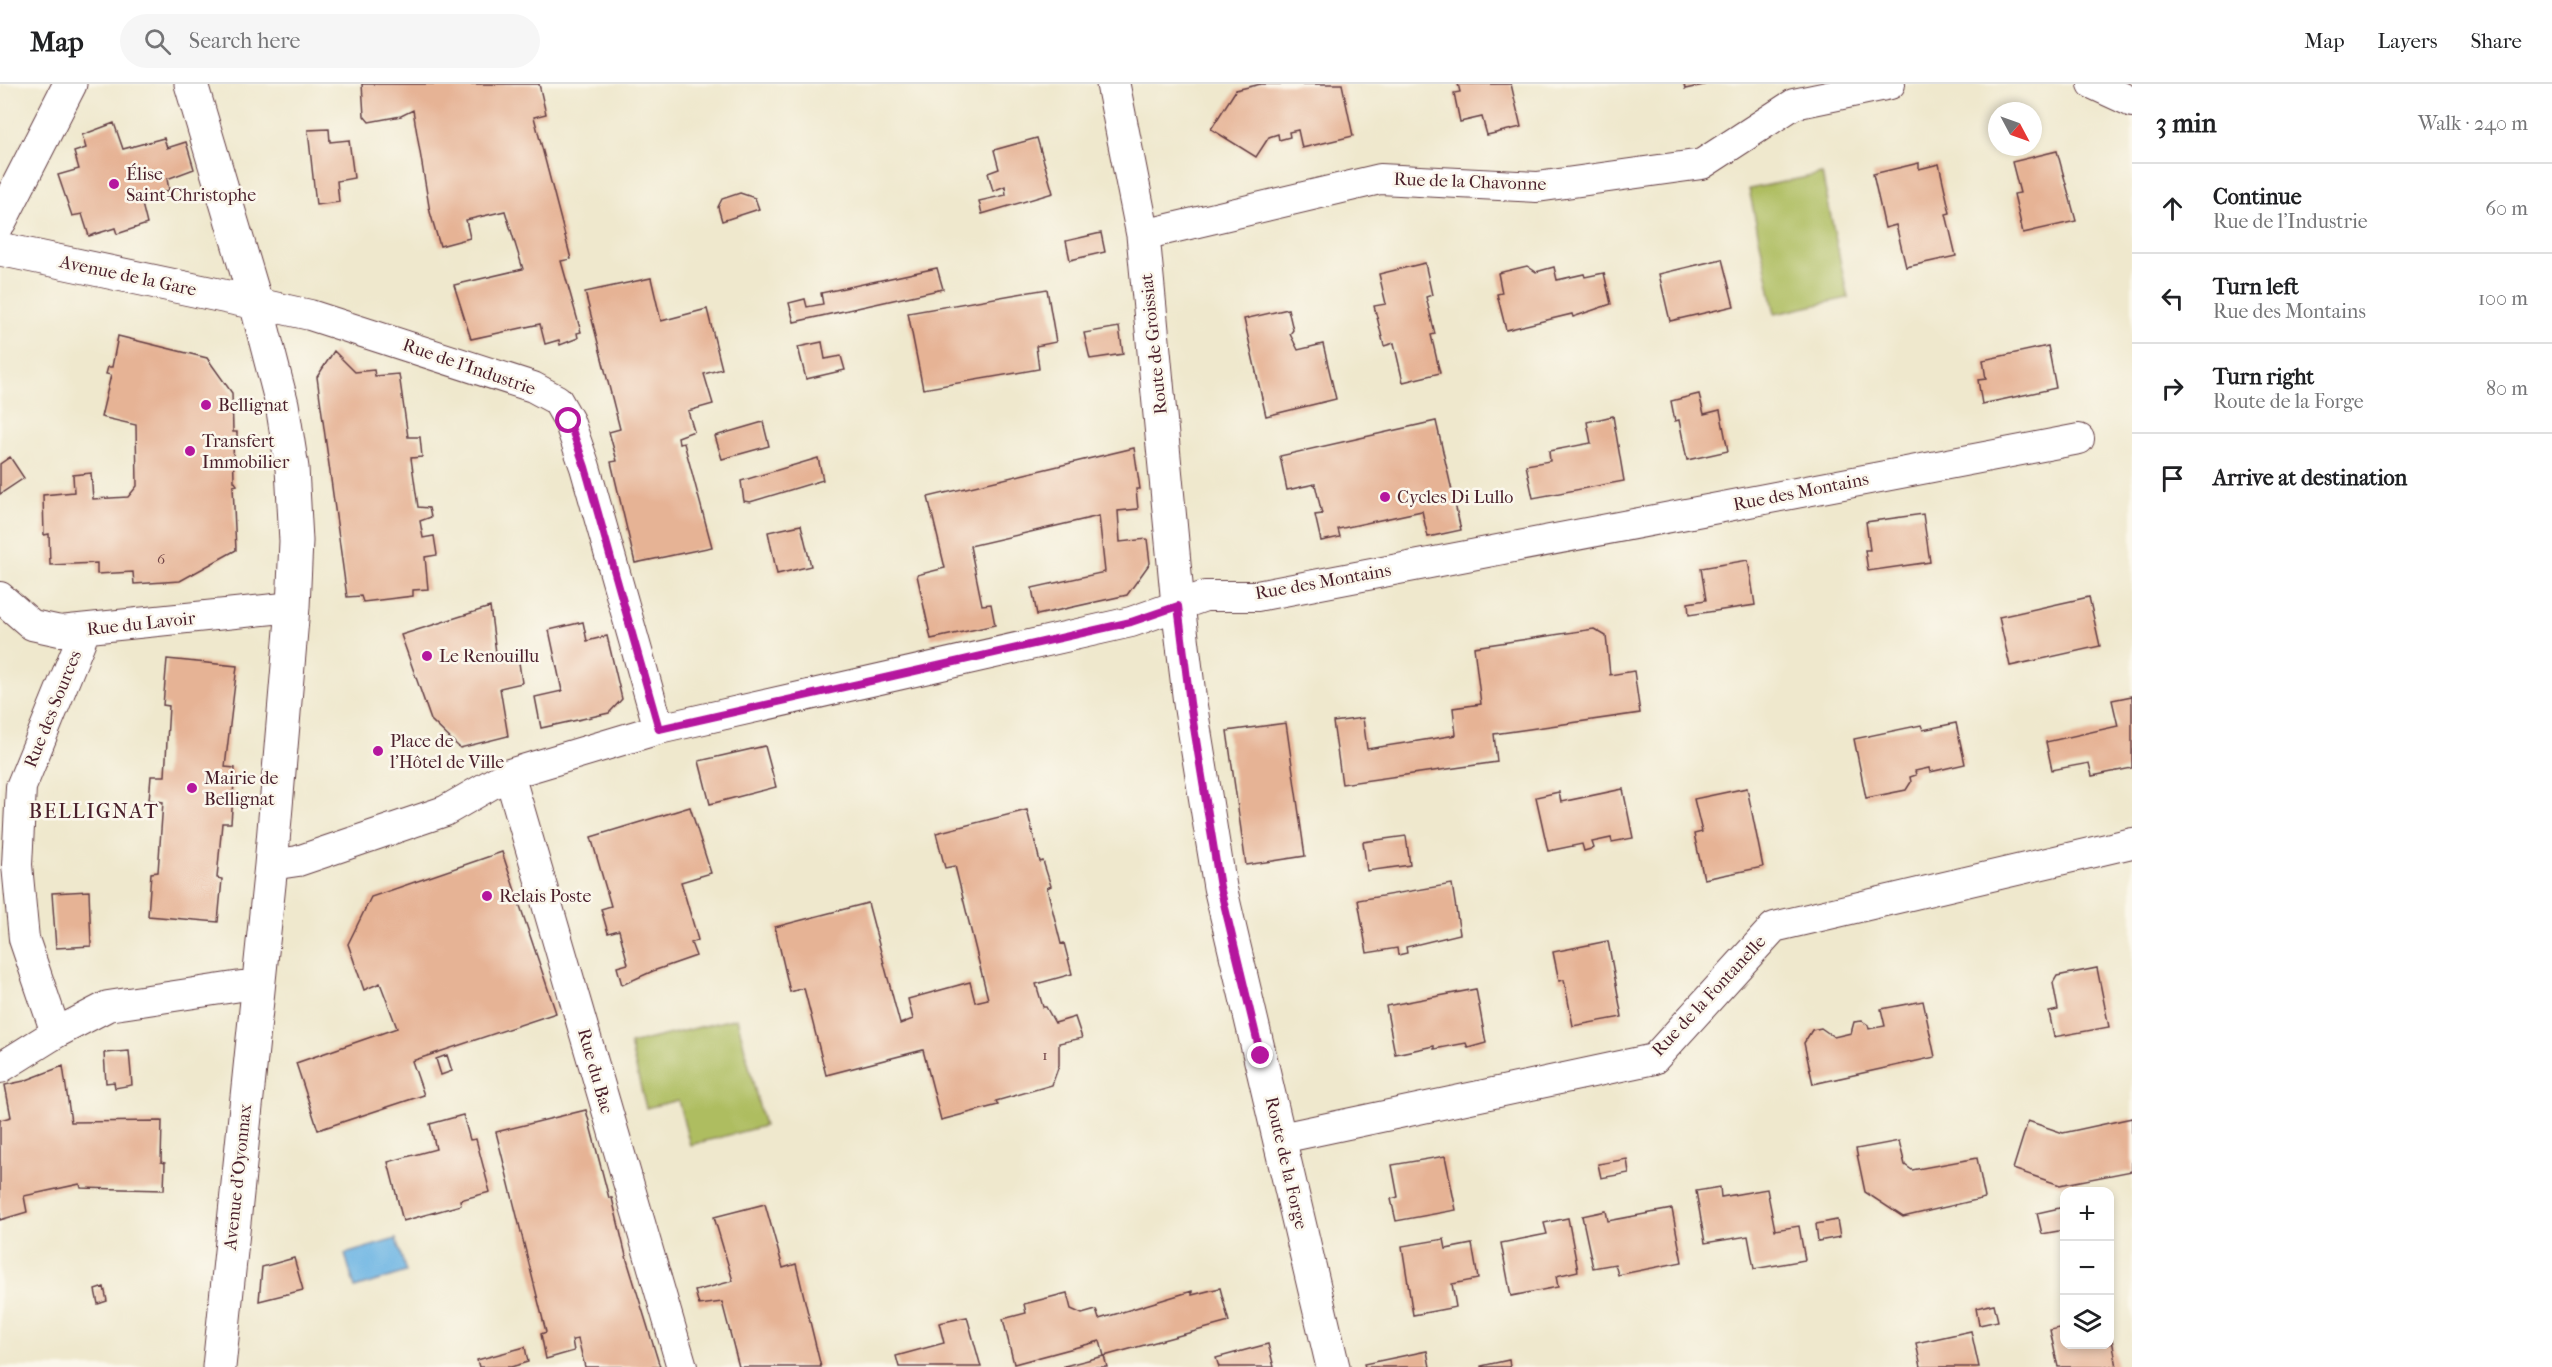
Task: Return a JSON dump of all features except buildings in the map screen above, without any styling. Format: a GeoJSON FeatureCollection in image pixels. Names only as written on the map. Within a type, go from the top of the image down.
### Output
{"type":"FeatureCollection","features":[{"type":"Feature","properties":{"kind":"main road"},"geometry":{"type":"LineString","coordinates":[[0,221],[70,84]]}},
{"type":"Feature","properties":{"kind":"main road"},"geometry":{"type":"LineString","coordinates":[[191,84],[256,303],[282,404],[292,468],[296,541],[293,607],[272,865],[259,988]]}},
{"type":"Feature","properties":{"kind":"main road","name":"Route de Groissiat"},"geometry":{"type":"LineString","coordinates":[[1113,84],[1143,235],[1178,606]]}},
{"type":"Feature","properties":{"kind":"main road","name":"Avenue de la Gare"},"geometry":{"type":"LineString","coordinates":[[0,249],[256,303]]}},
{"type":"Feature","properties":{"kind":"main road","name":"Route de la Forge"},"geometry":{"type":"LineString","coordinates":[[1178,606],[1190,703],[1220,887],[1281,1138],[1333,1367]]}},
{"type":"Feature","properties":{"kind":"main road","name":"Avenue d'Oyonnax"},"geometry":{"type":"LineString","coordinates":[[219,1367],[259,988]]}},
{"type":"Feature","properties":{"kind":"street","name":"Rue de la Chavonne"},"geometry":{"type":"LineString","coordinates":[[1143,235],[1380,179],[1537,187],[1702,164],[1794,104],[1890,84]]}},
{"type":"Feature","properties":{"kind":"street"},"geometry":{"type":"LineString","coordinates":[[2093,84],[2132,102]]}},
{"type":"Feature","properties":{"kind":"street","name":"Rue de l'Industrie"},"geometry":{"type":"LineString","coordinates":[[256,303],[310,315],[366,333],[533,387],[557,400],[569,421],[585,467],[659,729]]}},
{"type":"Feature","properties":{"kind":"street","name":"Rue des Montains"},"geometry":{"type":"LineString","coordinates":[[272,865],[298,861],[445,811],[508,774],[659,729],[1131,622],[1205,596],[1257,596],[2079,439]]}},
{"type":"Feature","properties":{"kind":"street","name":"Rue du Lavoir"},"geometry":{"type":"LineString","coordinates":[[0,597],[32,625],[60,631],[293,607]]}},
{"type":"Feature","properties":{"kind":"street","name":"Rue des Sources"},"geometry":{"type":"LineString","coordinates":[[56,1033],[24,939],[17,865],[21,788],[85,630]]}},
{"type":"Feature","properties":{"kind":"street","name":"Rue du Bac"},"geometry":{"type":"LineString","coordinates":[[508,774],[682,1367]]}},
{"type":"Feature","properties":{"kind":"street","name":"Rue de la Fontanelle"},"geometry":{"type":"LineString","coordinates":[[1281,1138],[1654,1059],[1774,927],[2132,843]]}},
{"type":"Feature","properties":{"kind":"street"},"geometry":{"type":"LineString","coordinates":[[0,1068],[56,1033],[108,1006],[241,986],[259,988]]}},
{"type":"Feature","properties":{"kind":"green space"},"geometry":{"type":"Polygon","coordinates":[[[1822,174],[1848,298],[1775,314],[1749,189],[1822,174]]]}},
{"type":"Feature","properties":{"kind":"green space"},"geometry":{"type":"Polygon","coordinates":[[[737,1018],[764,1126],[690,1145],[678,1100],[646,1108],[630,1044],[737,1018]]]}},
{"type":"Feature","properties":{"kind":"water"},"geometry":{"type":"Polygon","coordinates":[[[396,1239],[406,1272],[355,1288],[345,1254],[396,1239]]]}},
{"type":"Feature","properties":{"kind":"place","name":"Élise Saint-Christophe"},"geometry":{"type":"Point","coordinates":[114,184]}},
{"type":"Feature","properties":{"kind":"place","name":"Bellignat"},"geometry":{"type":"Point","coordinates":[206,405]}},
{"type":"Feature","properties":{"kind":"place","name":"Transfert Immobilier"},"geometry":{"type":"Point","coordinates":[190,451]}},
{"type":"Feature","properties":{"kind":"place","name":"Cycles Di Lullo"},"geometry":{"type":"Point","coordinates":[1385,497]}},
{"type":"Feature","properties":{"kind":"place","name":"Le Renouillu"},"geometry":{"type":"Point","coordinates":[427,656]}},
{"type":"Feature","properties":{"kind":"place","name":"Place de l'Hôtel de Ville"},"geometry":{"type":"Point","coordinates":[378,751]}},
{"type":"Feature","properties":{"kind":"place","name":"Mairie de Bellignat"},"geometry":{"type":"Point","coordinates":[192,788]}},
{"type":"Feature","properties":{"kind":"place","name":"Relais Poste"},"geometry":{"type":"Point","coordinates":[487,896]}},
{"type":"Feature","properties":{"kind":"district","name":"BELLIGNAT"},"geometry":{"type":"Point","coordinates":[94,811]}},
{"type":"Feature","properties":{"kind":"route"},"geometry":{"type":"LineString","coordinates":[[569,421],[585,467],[659,729],[1131,622],[1178,606],[1190,703],[1220,887],[1261,1056]]}}]}
